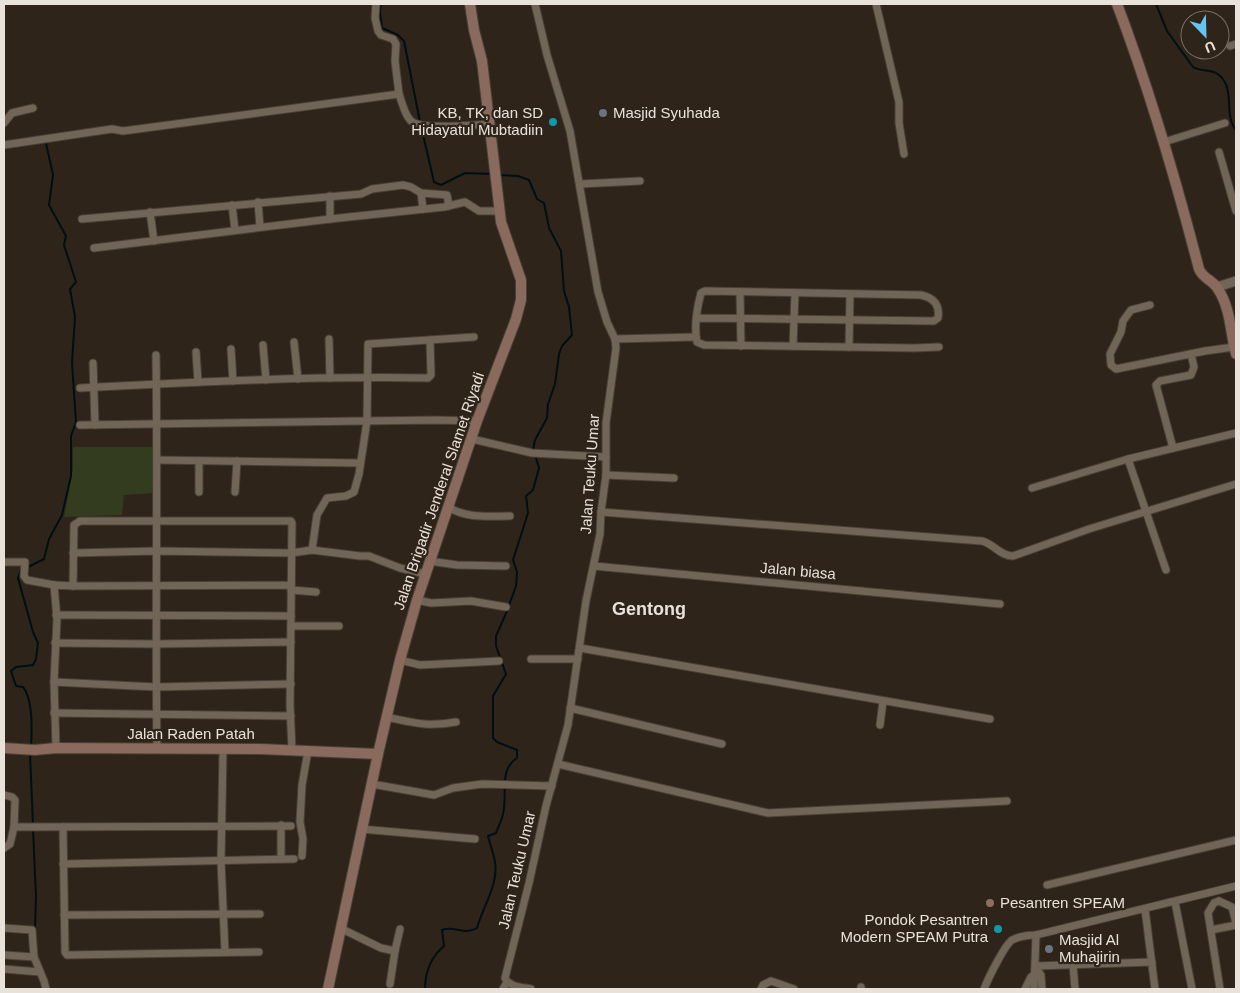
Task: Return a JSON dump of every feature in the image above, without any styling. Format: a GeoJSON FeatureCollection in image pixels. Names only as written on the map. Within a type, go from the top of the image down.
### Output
{"type":"FeatureCollection","features":[{"type":"Feature","properties":{"kind":"main road","name":"Jalan Brigadir Jenderal Slamet Riyadi"},"geometry":{"type":"LineString","coordinates":[[328,989],[342,929],[361,829],[400,660],[429,561],[477,421],[516,319],[522,290],[519,272],[502,228],[481,54],[474,30],[470,4]]}},
{"type":"Feature","properties":{"kind":"main road"},"geometry":{"type":"LineString","coordinates":[[1117,4],[1164,142],[1199,269],[1205,278],[1217,287],[1229,313],[1235,350]]}},
{"type":"Feature","properties":{"kind":"main road","name":"Jalan Raden Patah"},"geometry":{"type":"LineString","coordinates":[[4,748],[31,750],[56,748],[292,750],[378,754]]}},
{"type":"Feature","properties":{"kind":"street"},"geometry":{"type":"LineString","coordinates":[[376,4],[375,18],[378,31],[381,35],[393,39],[396,44],[395,61],[399,94],[408,117],[415,124],[455,126],[488,124]]}},
{"type":"Feature","properties":{"kind":"street","name":"Jalan Teuku Umar"},"geometry":{"type":"LineString","coordinates":[[531,989],[505,986],[505,978],[568,725],[600,534],[606,475],[606,423],[611,376],[616,355],[615,339],[607,322],[598,292],[570,131],[547,55],[535,4]]}},
{"type":"Feature","properties":{"kind":"street"},"geometry":{"type":"LineString","coordinates":[[876,4],[899,102],[904,154]]}},
{"type":"Feature","properties":{"kind":"street"},"geometry":{"type":"LineString","coordinates":[[4,146],[79,133],[112,129],[123,131],[399,94]]}},
{"type":"Feature","properties":{"kind":"street"},"geometry":{"type":"LineString","coordinates":[[4,123],[12,113],[33,108]]}},
{"type":"Feature","properties":{"kind":"street"},"geometry":{"type":"LineString","coordinates":[[1164,142],[1225,124]]}},
{"type":"Feature","properties":{"kind":"street"},"geometry":{"type":"LineString","coordinates":[[1219,152],[1236,211]]}},
{"type":"Feature","properties":{"kind":"street"},"geometry":{"type":"LineString","coordinates":[[580,184],[640,181]]}},
{"type":"Feature","properties":{"kind":"street"},"geometry":{"type":"LineString","coordinates":[[82,219],[361,194],[372,189],[403,185],[421,193],[447,195],[449,206]]}},
{"type":"Feature","properties":{"kind":"street"},"geometry":{"type":"LineString","coordinates":[[421,193],[423,209]]}},
{"type":"Feature","properties":{"kind":"street"},"geometry":{"type":"LineString","coordinates":[[330,196],[330,219]]}},
{"type":"Feature","properties":{"kind":"street"},"geometry":{"type":"LineString","coordinates":[[258,202],[260,227]]}},
{"type":"Feature","properties":{"kind":"street"},"geometry":{"type":"LineString","coordinates":[[94,248],[449,206],[465,202],[479,211],[499,211]]}},
{"type":"Feature","properties":{"kind":"street"},"geometry":{"type":"LineString","coordinates":[[232,205],[235,230]]}},
{"type":"Feature","properties":{"kind":"street"},"geometry":{"type":"LineString","coordinates":[[150,212],[154,241]]}},
{"type":"Feature","properties":{"kind":"street"},"geometry":{"type":"LineString","coordinates":[[1217,287],[1236,281]]}},
{"type":"Feature","properties":{"kind":"street"},"geometry":{"type":"LineString","coordinates":[[697,318],[919,320],[930,322],[938,318],[939,312],[936,302],[932,298],[921,295],[705,291],[701,293],[698,306],[697,318],[696,337],[697,342],[704,345],[939,347]]}},
{"type":"Feature","properties":{"kind":"street"},"geometry":{"type":"LineString","coordinates":[[740,292],[741,346]]}},
{"type":"Feature","properties":{"kind":"street"},"geometry":{"type":"LineString","coordinates":[[793,346],[795,293]]}},
{"type":"Feature","properties":{"kind":"street"},"geometry":{"type":"LineString","coordinates":[[849,347],[850,295]]}},
{"type":"Feature","properties":{"kind":"street"},"geometry":{"type":"LineString","coordinates":[[1150,305],[1131,310],[1123,321],[1118,338],[1110,354],[1111,366],[1116,369],[1191,354],[1235,350]]}},
{"type":"Feature","properties":{"kind":"street"},"geometry":{"type":"LineString","coordinates":[[312,550],[317,515],[325,500],[330,496],[343,497],[354,492],[367,421],[368,344],[474,337]]}},
{"type":"Feature","properties":{"kind":"street"},"geometry":{"type":"LineString","coordinates":[[615,339],[696,337]]}},
{"type":"Feature","properties":{"kind":"street"},"geometry":{"type":"LineString","coordinates":[[329,339],[330,378]]}},
{"type":"Feature","properties":{"kind":"street"},"geometry":{"type":"LineString","coordinates":[[80,388],[198,382],[430,377],[430,340]]}},
{"type":"Feature","properties":{"kind":"street"},"geometry":{"type":"LineString","coordinates":[[294,342],[298,379]]}},
{"type":"Feature","properties":{"kind":"street"},"geometry":{"type":"LineString","coordinates":[[263,344],[266,380]]}},
{"type":"Feature","properties":{"kind":"street"},"geometry":{"type":"LineString","coordinates":[[231,348],[233,381]]}},
{"type":"Feature","properties":{"kind":"street"},"geometry":{"type":"LineString","coordinates":[[196,352],[198,382]]}},
{"type":"Feature","properties":{"kind":"street"},"geometry":{"type":"LineString","coordinates":[[1173,448],[1156,385],[1160,381],[1191,375],[1194,367],[1191,354]]}},
{"type":"Feature","properties":{"kind":"street"},"geometry":{"type":"LineString","coordinates":[[156,355],[158,460],[156,522],[157,749]]}},
{"type":"Feature","properties":{"kind":"street"},"geometry":{"type":"LineString","coordinates":[[92,363],[95,388],[95,425]]}},
{"type":"Feature","properties":{"kind":"street"},"geometry":{"type":"LineString","coordinates":[[80,425],[477,421]]}},
{"type":"Feature","properties":{"kind":"street"},"geometry":{"type":"LineString","coordinates":[[1032,488],[1128,460],[1236,433]]}},
{"type":"Feature","properties":{"kind":"street"},"geometry":{"type":"LineString","coordinates":[[472,439],[532,452],[606,458]]}},
{"type":"Feature","properties":{"kind":"street"},"geometry":{"type":"LineString","coordinates":[[158,460],[360,463]]}},
{"type":"Feature","properties":{"kind":"street"},"geometry":{"type":"LineString","coordinates":[[1128,460],[1166,570]]}},
{"type":"Feature","properties":{"kind":"street"},"geometry":{"type":"LineString","coordinates":[[199,461],[199,492]]}},
{"type":"Feature","properties":{"kind":"street"},"geometry":{"type":"LineString","coordinates":[[235,492],[237,461]]}},
{"type":"Feature","properties":{"kind":"street"},"geometry":{"type":"LineString","coordinates":[[606,475],[674,478]]}},
{"type":"Feature","properties":{"kind":"street"},"geometry":{"type":"LineString","coordinates":[[601,512],[982,542],[991,545],[1002,554],[1014,556],[1088,529],[1236,484]]}},
{"type":"Feature","properties":{"kind":"street"},"geometry":{"type":"LineString","coordinates":[[448,507],[457,513],[477,517],[510,516]]}},
{"type":"Feature","properties":{"kind":"street"},"geometry":{"type":"LineString","coordinates":[[73,586],[74,524],[77,522],[289,520],[292,523],[292,750]]}},
{"type":"Feature","properties":{"kind":"street"},"geometry":{"type":"LineString","coordinates":[[73,553],[156,551],[291,552],[312,550],[369,556],[400,568],[425,574]]}},
{"type":"Feature","properties":{"kind":"street"},"geometry":{"type":"LineString","coordinates":[[429,561],[466,565],[506,566]]}},
{"type":"Feature","properties":{"kind":"street"},"geometry":{"type":"LineString","coordinates":[[4,562],[26,566],[24,576],[27,580],[54,585],[291,588],[316,592]]}},
{"type":"Feature","properties":{"kind":"street","name":"Jalan biasa"},"geometry":{"type":"LineString","coordinates":[[594,566],[1000,604]]}},
{"type":"Feature","properties":{"kind":"street"},"geometry":{"type":"LineString","coordinates":[[54,585],[56,615],[54,682],[56,748]]}},
{"type":"Feature","properties":{"kind":"street"},"geometry":{"type":"LineString","coordinates":[[417,600],[430,603],[471,601],[506,607]]}},
{"type":"Feature","properties":{"kind":"street"},"geometry":{"type":"LineString","coordinates":[[56,615],[291,616]]}},
{"type":"Feature","properties":{"kind":"street"},"geometry":{"type":"LineString","coordinates":[[291,626],[339,626]]}},
{"type":"Feature","properties":{"kind":"street"},"geometry":{"type":"LineString","coordinates":[[55,643],[291,642]]}},
{"type":"Feature","properties":{"kind":"street"},"geometry":{"type":"LineString","coordinates":[[580,648],[990,719]]}},
{"type":"Feature","properties":{"kind":"street"},"geometry":{"type":"LineString","coordinates":[[531,659],[578,658]]}},
{"type":"Feature","properties":{"kind":"street"},"geometry":{"type":"LineString","coordinates":[[400,660],[420,665],[499,661]]}},
{"type":"Feature","properties":{"kind":"street"},"geometry":{"type":"LineString","coordinates":[[54,682],[156,687],[291,684]]}},
{"type":"Feature","properties":{"kind":"street"},"geometry":{"type":"LineString","coordinates":[[880,725],[883,701]]}},
{"type":"Feature","properties":{"kind":"street"},"geometry":{"type":"LineString","coordinates":[[570,708],[722,744]]}},
{"type":"Feature","properties":{"kind":"street"},"geometry":{"type":"LineString","coordinates":[[54,714],[291,716]]}},
{"type":"Feature","properties":{"kind":"street"},"geometry":{"type":"LineString","coordinates":[[386,717],[430,726],[456,722]]}},
{"type":"Feature","properties":{"kind":"street"},"geometry":{"type":"LineString","coordinates":[[223,750],[221,861],[225,952]]}},
{"type":"Feature","properties":{"kind":"street"},"geometry":{"type":"LineString","coordinates":[[63,864],[221,861],[298,857],[303,839],[300,822],[302,785],[308,751]]}},
{"type":"Feature","properties":{"kind":"street"},"geometry":{"type":"LineString","coordinates":[[558,764],[768,813],[1007,801]]}},
{"type":"Feature","properties":{"kind":"street"},"geometry":{"type":"LineString","coordinates":[[372,784],[434,795],[462,786],[482,784],[552,786]]}},
{"type":"Feature","properties":{"kind":"street"},"geometry":{"type":"LineString","coordinates":[[4,795],[12,796],[15,800],[14,827],[10,844],[4,848]]}},
{"type":"Feature","properties":{"kind":"street"},"geometry":{"type":"LineString","coordinates":[[281,825],[281,859]]}},
{"type":"Feature","properties":{"kind":"street"},"geometry":{"type":"LineString","coordinates":[[14,827],[291,826]]}},
{"type":"Feature","properties":{"kind":"street"},"geometry":{"type":"LineString","coordinates":[[64,827],[65,952],[68,956],[259,952]]}},
{"type":"Feature","properties":{"kind":"street"},"geometry":{"type":"LineString","coordinates":[[361,829],[474,839]]}},
{"type":"Feature","properties":{"kind":"street"},"geometry":{"type":"LineString","coordinates":[[1048,885],[1236,840]]}},
{"type":"Feature","properties":{"kind":"street"},"geometry":{"type":"LineString","coordinates":[[984,989],[1010,941],[1022,936],[1036,935],[1236,886]]}},
{"type":"Feature","properties":{"kind":"street"},"geometry":{"type":"LineString","coordinates":[[1217,891],[1219,901]]}},
{"type":"Feature","properties":{"kind":"street"},"geometry":{"type":"LineString","coordinates":[[1211,930],[1236,924],[1232,907],[1219,901],[1214,903],[1208,913],[1220,989]]}},
{"type":"Feature","properties":{"kind":"street"},"geometry":{"type":"LineString","coordinates":[[1175,902],[1192,989]]}},
{"type":"Feature","properties":{"kind":"street"},"geometry":{"type":"LineString","coordinates":[[1145,909],[1155,989]]}},
{"type":"Feature","properties":{"kind":"street"},"geometry":{"type":"LineString","coordinates":[[64,915],[260,914]]}},
{"type":"Feature","properties":{"kind":"street"},"geometry":{"type":"LineString","coordinates":[[4,928],[32,930],[34,957],[46,989]]}},
{"type":"Feature","properties":{"kind":"street"},"geometry":{"type":"LineString","coordinates":[[342,929],[381,948],[395,951]]}},
{"type":"Feature","properties":{"kind":"street"},"geometry":{"type":"LineString","coordinates":[[390,984],[400,929]]}},
{"type":"Feature","properties":{"kind":"street"},"geometry":{"type":"LineString","coordinates":[[1034,989],[1037,970],[1036,935]]}},
{"type":"Feature","properties":{"kind":"street"},"geometry":{"type":"LineString","coordinates":[[4,954],[34,957]]}},
{"type":"Feature","properties":{"kind":"street"},"geometry":{"type":"LineString","coordinates":[[1025,989],[1037,970],[1073,964],[1152,962]]}},
{"type":"Feature","properties":{"kind":"street"},"geometry":{"type":"LineString","coordinates":[[1073,964],[1075,989]]}},
{"type":"Feature","properties":{"kind":"street"},"geometry":{"type":"LineString","coordinates":[[4,968],[40,972]]}},
{"type":"Feature","properties":{"kind":"street"},"geometry":{"type":"LineString","coordinates":[[1037,970],[1042,989]]}},
{"type":"Feature","properties":{"kind":"street"},"geometry":{"type":"LineString","coordinates":[[761,989],[763,984],[771,981],[794,989]]}},
{"type":"Feature","properties":{"kind":"green space"},"geometry":{"type":"Polygon","coordinates":[[[73,447],[156,447],[154,493],[124,495],[122,515],[64,517],[73,469],[73,447]]]}},
{"type":"Feature","properties":{"kind":"waterway"},"geometry":{"type":"LineString","coordinates":[[381,4],[382,28],[398,35],[404,41],[420,122]]}},
{"type":"Feature","properties":{"kind":"waterway"},"geometry":{"type":"LineString","coordinates":[[1156,4],[1167,31],[1193,67],[1216,73],[1224,81],[1227,87],[1230,117],[1236,130]]}},
{"type":"Feature","properties":{"kind":"waterway"},"geometry":{"type":"LineString","coordinates":[[421,126],[434,182],[441,185],[465,173],[491,174]]}},
{"type":"Feature","properties":{"kind":"waterway"},"geometry":{"type":"LineString","coordinates":[[28,567],[44,559],[49,539],[62,515],[71,476],[71,436],[76,422],[72,363],[75,317],[70,289],[76,282],[64,245],[66,236],[49,205],[53,175],[46,143]]}},
{"type":"Feature","properties":{"kind":"waterway"},"geometry":{"type":"LineString","coordinates":[[498,175],[518,176],[529,180],[537,199],[544,203],[549,228],[561,251],[564,291],[569,307],[572,335],[562,346],[559,354],[555,384],[548,404],[547,418],[535,440],[533,450]]}},
{"type":"Feature","properties":{"kind":"waterway"},"geometry":{"type":"LineString","coordinates":[[425,989],[426,977],[430,966],[439,950],[444,946],[442,930],[467,931],[477,928],[495,879],[496,871],[488,836],[496,833],[501,821],[506,776],[511,763],[517,758],[517,750],[497,742],[493,738],[493,696],[506,674],[496,646],[496,636],[516,586],[517,572],[513,560],[528,513],[526,496],[533,490],[539,468],[536,458]]}},
{"type":"Feature","properties":{"kind":"waterway"},"geometry":{"type":"LineString","coordinates":[[21,570],[18,578],[33,632],[38,643],[36,659],[33,665],[16,667],[11,671],[16,686],[23,687],[29,699],[32,733],[31,747]]}},
{"type":"Feature","properties":{"kind":"waterway"},"geometry":{"type":"LineString","coordinates":[[30,754],[33,824]]}},
{"type":"Feature","properties":{"kind":"waterway"},"geometry":{"type":"LineString","coordinates":[[33,829],[36,897],[35,929]]}},
{"type":"Feature","properties":{"kind":"place","name":"Masjid Syuhada"},"geometry":{"type":"Point","coordinates":[603,113]}},
{"type":"Feature","properties":{"kind":"place","name":"KB, TK, dan SD Hidayatul Mubtadiin"},"geometry":{"type":"Point","coordinates":[553,122]}},
{"type":"Feature","properties":{"kind":"place","name":"Pesantren SPEAM"},"geometry":{"type":"Point","coordinates":[990,903]}},
{"type":"Feature","properties":{"kind":"place","name":"Pondok Pesantren Modern SPEAM Putra"},"geometry":{"type":"Point","coordinates":[998,929]}},
{"type":"Feature","properties":{"kind":"place","name":"Masjid Al Muhajirin"},"geometry":{"type":"Point","coordinates":[1049,949]}},
{"type":"Feature","properties":{"kind":"district","name":"Gentong"},"geometry":{"type":"Point","coordinates":[649,609]}}]}
